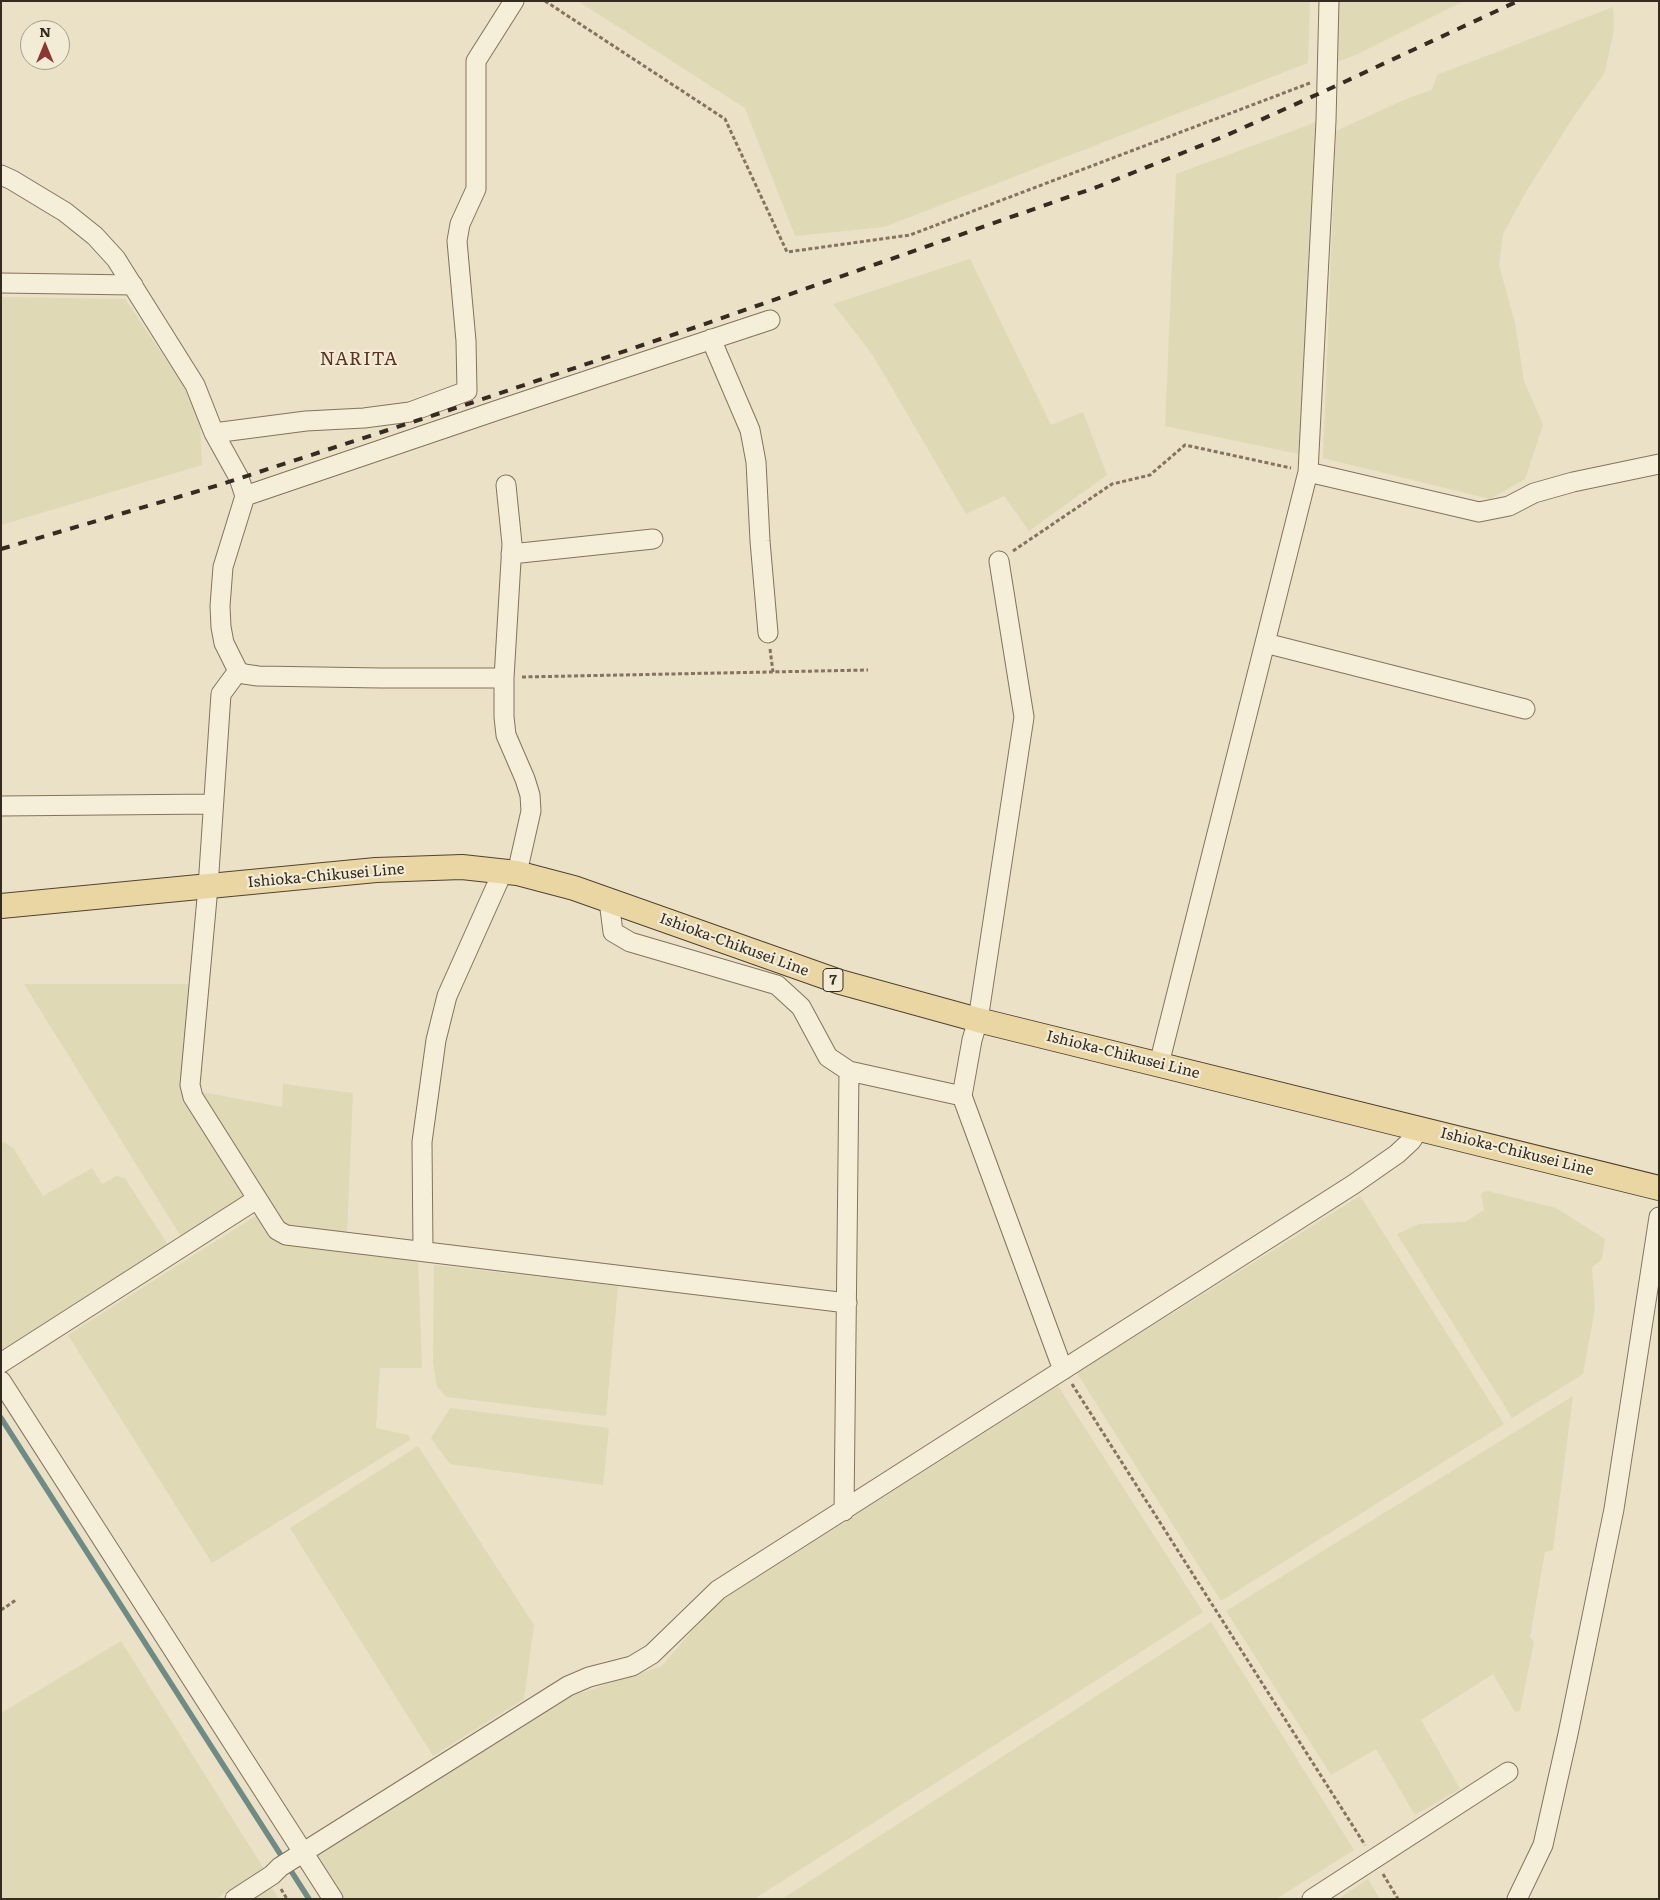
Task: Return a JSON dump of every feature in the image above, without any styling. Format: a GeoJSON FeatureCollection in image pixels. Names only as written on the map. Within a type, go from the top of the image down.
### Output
{"type":"FeatureCollection","features":[{"type":"Feature","properties":{"kind":"main road","name":"Ishioka-Chikusei Line"},"geometry":{"type":"LineString","coordinates":[[1,906],[411,868],[462,867],[510,872],[574,888],[840,982],[978,1020],[1659,1188]]}},
{"type":"Feature","properties":{"kind":"street"},"geometry":{"type":"LineString","coordinates":[[214,434],[306,421],[364,418],[410,412],[467,391],[466,340],[457,241],[460,224],[476,189],[476,61],[514,1]]}},
{"type":"Feature","properties":{"kind":"street"},"geometry":{"type":"LineString","coordinates":[[1159,1064],[1308,472],[1328,76],[1329,1]]}},
{"type":"Feature","properties":{"kind":"street"},"geometry":{"type":"LineString","coordinates":[[1,176],[12,180],[65,212],[95,236],[116,258],[195,385],[214,434],[239,478],[245,496],[223,567],[220,606],[224,643],[238,671],[258,676],[504,678]]}},
{"type":"Feature","properties":{"kind":"street"},"geometry":{"type":"LineString","coordinates":[[1,283],[133,285]]}},
{"type":"Feature","properties":{"kind":"street"},"geometry":{"type":"LineString","coordinates":[[245,496],[770,320]]}},
{"type":"Feature","properties":{"kind":"street"},"geometry":{"type":"LineString","coordinates":[[711,339],[750,430],[756,462],[760,541],[768,633]]}},
{"type":"Feature","properties":{"kind":"street"},"geometry":{"type":"LineString","coordinates":[[1308,472],[1479,512],[1509,506],[1534,493],[1573,482],[1659,464]]}},
{"type":"Feature","properties":{"kind":"street"},"geometry":{"type":"LineString","coordinates":[[423,1251],[422,1142],[436,1040],[447,996],[510,872],[531,811],[526,779],[506,735],[504,717],[504,678],[511,554],[506,485]]}},
{"type":"Feature","properties":{"kind":"street"},"geometry":{"type":"LineString","coordinates":[[511,554],[653,539]]}},
{"type":"Feature","properties":{"kind":"street"},"geometry":{"type":"LineString","coordinates":[[999,561],[1024,717],[978,1020],[972,1040],[962,1096],[1063,1370]]}},
{"type":"Feature","properties":{"kind":"street"},"geometry":{"type":"LineString","coordinates":[[1265,643],[1525,709]]}},
{"type":"Feature","properties":{"kind":"street"},"geometry":{"type":"LineString","coordinates":[[238,671],[221,694],[212,804],[208,887],[190,1085],[193,1097],[277,1230],[286,1235],[847,1303]]}},
{"type":"Feature","properties":{"kind":"street"},"geometry":{"type":"LineString","coordinates":[[1,806],[212,804]]}},
{"type":"Feature","properties":{"kind":"street"},"geometry":{"type":"LineString","coordinates":[[609,900],[613,932],[630,942],[777,985],[801,1007],[828,1057],[849,1071],[962,1096]]}},
{"type":"Feature","properties":{"kind":"street"},"geometry":{"type":"LineString","coordinates":[[844,1512],[849,1071]]}},
{"type":"Feature","properties":{"kind":"street"},"geometry":{"type":"LineString","coordinates":[[235,1899],[293,1859],[568,1686],[590,1677],[632,1666],[652,1654],[718,1590],[844,1512],[1354,1184],[1397,1154],[1411,1141],[1420,1128]]}},
{"type":"Feature","properties":{"kind":"street"},"geometry":{"type":"LineString","coordinates":[[1,1363],[257,1200]]}},
{"type":"Feature","properties":{"kind":"street"},"geometry":{"type":"LineString","coordinates":[[1517,1899],[1543,1845],[1568,1734],[1614,1509],[1659,1217]]}},
{"type":"Feature","properties":{"kind":"street"},"geometry":{"type":"LineString","coordinates":[[1,1381],[293,1859],[333,1899]]}},
{"type":"Feature","properties":{"kind":"street"},"geometry":{"type":"LineString","coordinates":[[1312,1899],[1508,1772]]}},
{"type":"Feature","properties":{"kind":"path"},"geometry":{"type":"LineString","coordinates":[[545,1],[725,119],[787,252],[910,235],[1328,76]]}},
{"type":"Feature","properties":{"kind":"path"},"geometry":{"type":"LineString","coordinates":[[999,561],[1112,484],[1150,475],[1185,445],[1308,472]]}},
{"type":"Feature","properties":{"kind":"path"},"geometry":{"type":"LineString","coordinates":[[504,678],[868,670]]}},
{"type":"Feature","properties":{"kind":"path"},"geometry":{"type":"LineString","coordinates":[[1063,1370],[1398,1899]]}},
{"type":"Feature","properties":{"kind":"path"},"geometry":{"type":"LineString","coordinates":[[1,1610],[16,1600]]}},
{"type":"Feature","properties":{"kind":"shaded area"},"geometry":{"type":"Polygon","coordinates":[[[578,1],[1310,1],[1308,63],[884,227],[795,236],[745,108],[578,1]]]}},
{"type":"Feature","properties":{"kind":"shaded area"},"geometry":{"type":"Polygon","coordinates":[[[1337,1],[1464,1],[1360,53],[1337,62],[1337,1]]]}},
{"type":"Feature","properties":{"kind":"shaded area"},"geometry":{"type":"Polygon","coordinates":[[[1613,7],[1614,29],[1605,72],[1572,119],[1527,190],[1503,234],[1499,265],[1515,323],[1524,381],[1543,425],[1525,479],[1490,499],[1323,458],[1336,131],[1406,99],[1432,90],[1437,75],[1613,7]]]}},
{"type":"Feature","properties":{"kind":"shaded area"},"geometry":{"type":"Polygon","coordinates":[[[1317,122],[1299,454],[1165,426],[1176,174],[1317,122]]]}},
{"type":"Feature","properties":{"kind":"shaded area"},"geometry":{"type":"Polygon","coordinates":[[[970,259],[1051,425],[1083,412],[1107,475],[1029,531],[1004,496],[966,514],[872,354],[833,304],[970,259]]]}},
{"type":"Feature","properties":{"kind":"shaded area"},"geometry":{"type":"Polygon","coordinates":[[[1,297],[125,299],[183,385],[200,421],[202,465],[1,525],[1,297]]]}},
{"type":"Feature","properties":{"kind":"shaded area"},"geometry":{"type":"Polygon","coordinates":[[[24,984],[190,984],[182,1092],[248,1196],[182,1238],[24,984]]]}},
{"type":"Feature","properties":{"kind":"shaded area"},"geometry":{"type":"Polygon","coordinates":[[[283,1084],[353,1093],[347,1233],[293,1229],[280,1222],[196,1091],[282,1107],[283,1084]]]}},
{"type":"Feature","properties":{"kind":"shaded area"},"geometry":{"type":"Polygon","coordinates":[[[1,1141],[13,1148],[43,1196],[92,1168],[102,1184],[116,1176],[125,1178],[168,1245],[1,1352],[1,1141]]]}},
{"type":"Feature","properties":{"kind":"shaded area"},"geometry":{"type":"Polygon","coordinates":[[[1488,1191],[1556,1208],[1605,1239],[1602,1259],[1592,1267],[1595,1308],[1583,1374],[1512,1418],[1397,1234],[1419,1224],[1465,1222],[1484,1210],[1481,1193],[1488,1191]]]}},
{"type":"Feature","properties":{"kind":"shaded area"},"geometry":{"type":"Polygon","coordinates":[[[1360,1196],[1504,1424],[1221,1601],[1077,1373],[1360,1196]]]}},
{"type":"Feature","properties":{"kind":"shaded area"},"geometry":{"type":"Polygon","coordinates":[[[257,1215],[274,1241],[418,1258],[422,1368],[380,1368],[376,1428],[409,1435],[410,1440],[212,1563],[68,1335],[257,1215]]]}},
{"type":"Feature","properties":{"kind":"shaded area"},"geometry":{"type":"Polygon","coordinates":[[[434,1265],[618,1286],[606,1416],[447,1397],[437,1387],[433,1362],[434,1265]]]}},
{"type":"Feature","properties":{"kind":"shaded area"},"geometry":{"type":"Polygon","coordinates":[[[1058,1386],[1203,1612],[754,1899],[344,1899],[316,1856],[574,1695],[662,1666],[713,1606],[1058,1386]]]}},
{"type":"Feature","properties":{"kind":"shaded area"},"geometry":{"type":"Polygon","coordinates":[[[1573,1396],[1553,1550],[1545,1552],[1530,1637],[1534,1642],[1520,1711],[1515,1712],[1493,1674],[1421,1720],[1460,1789],[1415,1815],[1376,1749],[1331,1775],[1226,1611],[1573,1396]]]}},
{"type":"Feature","properties":{"kind":"shaded area"},"geometry":{"type":"Polygon","coordinates":[[[450,1408],[609,1428],[603,1485],[450,1464],[431,1438],[450,1408]]]}},
{"type":"Feature","properties":{"kind":"shaded area"},"geometry":{"type":"Polygon","coordinates":[[[418,1446],[534,1625],[524,1699],[433,1756],[290,1528],[418,1446]]]}},
{"type":"Feature","properties":{"kind":"shaded area"},"geometry":{"type":"Polygon","coordinates":[[[1211,1622],[1354,1850],[1276,1899],[782,1899],[1211,1622]]]}},
{"type":"Feature","properties":{"kind":"shaded area"},"geometry":{"type":"Polygon","coordinates":[[[121,1641],[264,1869],[217,1899],[1,1899],[1,1713],[121,1641]]]}},
{"type":"Feature","properties":{"kind":"shaded area"},"geometry":{"type":"Polygon","coordinates":[[[1368,1879],[1380,1899],[1338,1899],[1368,1879]]]}},
{"type":"Feature","properties":{"kind":"shaded area"},"geometry":{"type":"Polygon","coordinates":[[[270,1885],[279,1899],[248,1899],[270,1885]]]}},
{"type":"Feature","properties":{"kind":"waterway"},"geometry":{"type":"LineString","coordinates":[[1,1418],[309,1899]]}},
{"type":"Feature","properties":{"kind":"railway"},"geometry":{"type":"LineString","coordinates":[[1,549],[219,485],[471,403],[699,326],[1097,187],[1225,136],[1518,1]]}},
{"type":"Feature","properties":{"kind":"district","name":"NARITA"},"geometry":{"type":"Point","coordinates":[359,360]}}]}
